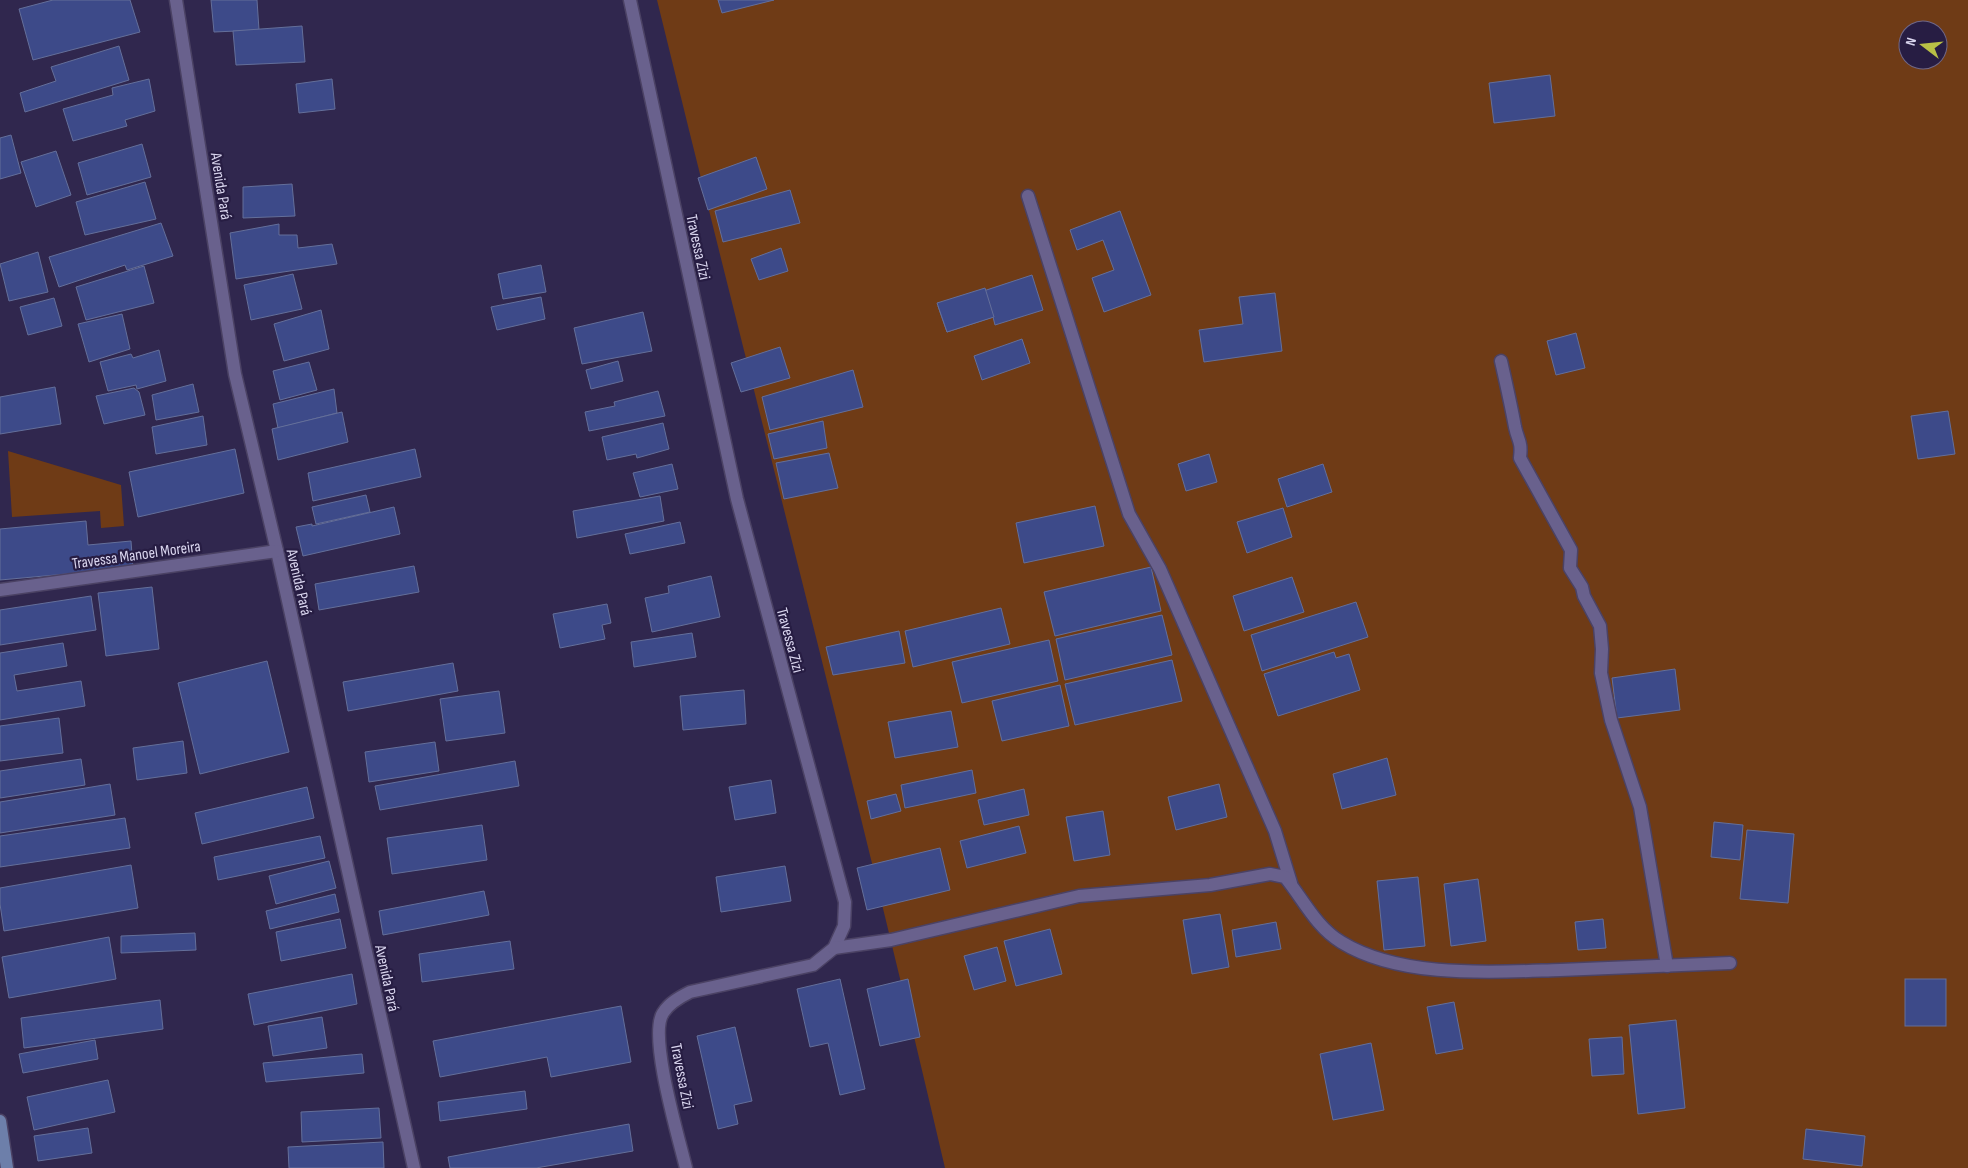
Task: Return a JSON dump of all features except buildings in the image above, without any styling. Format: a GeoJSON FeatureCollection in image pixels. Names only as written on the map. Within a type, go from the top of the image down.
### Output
{"type":"FeatureCollection","features":[{"type":"Feature","properties":{"kind":"street","name":"Avenida Pará"},"geometry":{"type":"LineString","coordinates":[[176,0],[235,374],[277,550],[414,1168]]}},
{"type":"Feature","properties":{"kind":"street","name":"Travessa Zizi"},"geometry":{"type":"LineString","coordinates":[[630,0],[737,499],[845,902],[844,926],[834,948],[813,965],[690,992],[676,1000],[662,1014],[658,1043],[663,1073],[686,1168]]}},
{"type":"Feature","properties":{"kind":"street"},"geometry":{"type":"LineString","coordinates":[[1028,196],[1129,514],[1160,569],[1276,831],[1292,885]]}},
{"type":"Feature","properties":{"kind":"street"},"geometry":{"type":"LineString","coordinates":[[1501,361],[1512,404],[1515,430],[1521,446],[1520,458],[1570,550],[1570,568],[1582,586],[1584,596],[1600,626],[1602,649],[1601,674],[1611,720],[1640,807],[1667,966]]}},
{"type":"Feature","properties":{"kind":"street","name":"Travessa Manoel Moreira"},"geometry":{"type":"LineString","coordinates":[[0,590],[277,550]]}},
{"type":"Feature","properties":{"kind":"street"},"geometry":{"type":"LineString","coordinates":[[834,948],[892,940],[1078,896],[1210,885],[1270,874],[1285,877],[1306,908],[1327,932],[1358,951],[1389,961],[1432,969],[1481,972],[1730,963]]}},
{"type":"Feature","properties":{"kind":"street"},"geometry":{"type":"LineString","coordinates":[[0,1121],[7,1168]]}},
{"type":"Feature","properties":{"kind":"shaded area"},"geometry":{"type":"Polygon","coordinates":[[[657,0],[1968,0],[1968,1168],[945,1168],[839,729],[657,0]]]}},
{"type":"Feature","properties":{"kind":"shaded area"},"geometry":{"type":"Polygon","coordinates":[[[8,451],[121,485],[124,526],[101,528],[100,511],[12,517],[8,451]]]}}]}
